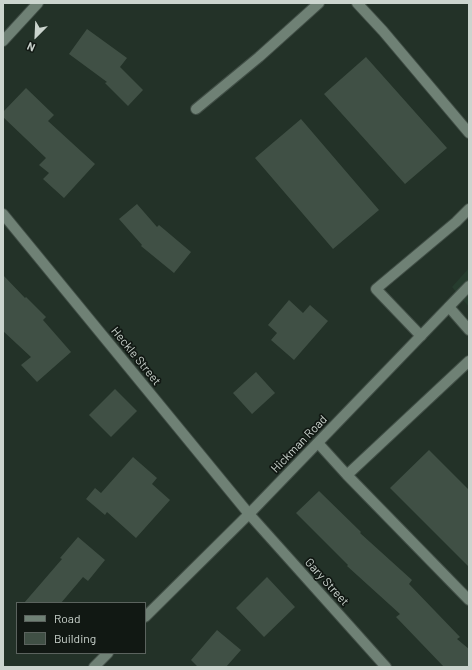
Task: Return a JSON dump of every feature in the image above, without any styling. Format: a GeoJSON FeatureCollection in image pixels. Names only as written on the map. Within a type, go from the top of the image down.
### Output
{"type":"FeatureCollection","features":[{"type":"Feature","properties":{"kind":"street"},"geometry":{"type":"LineString","coordinates":[[3,41],[38,3]]}},
{"type":"Feature","properties":{"kind":"street"},"geometry":{"type":"LineString","coordinates":[[196,109],[259,57],[319,3]]}},
{"type":"Feature","properties":{"kind":"street"},"geometry":{"type":"LineString","coordinates":[[357,3],[383,31],[469,133]]}},
{"type":"Feature","properties":{"kind":"street"},"geometry":{"type":"LineString","coordinates":[[421,336],[376,289],[456,222],[469,209]]}},
{"type":"Feature","properties":{"kind":"street","name":"Heckle Street"},"geometry":{"type":"LineString","coordinates":[[3,214],[248,514]]}},
{"type":"Feature","properties":{"kind":"street","name":"Hickman Road"},"geometry":{"type":"LineString","coordinates":[[146,616],[318,443],[469,286]]}},
{"type":"Feature","properties":{"kind":"street"},"geometry":{"type":"LineString","coordinates":[[449,307],[469,330]]}},
{"type":"Feature","properties":{"kind":"street"},"geometry":{"type":"LineString","coordinates":[[347,475],[469,361]]}},
{"type":"Feature","properties":{"kind":"street"},"geometry":{"type":"LineString","coordinates":[[318,443],[347,475],[469,600]]}},
{"type":"Feature","properties":{"kind":"street","name":"Gary Street"},"geometry":{"type":"LineString","coordinates":[[248,514],[386,667]]}},
{"type":"Feature","properties":{"kind":"street"},"geometry":{"type":"LineString","coordinates":[[94,667],[107,654]]}},
{"type":"Feature","properties":{"kind":"shaded area"},"geometry":{"type":"Polygon","coordinates":[[[469,268],[469,307],[452,287],[469,268]]]}},
{"type":"Feature","properties":{"kind":"building"},"geometry":{"type":"Polygon","coordinates":[[[87,29],[127,58],[120,67],[143,90],[128,106],[105,83],[107,82],[69,54],[87,29]]]}},
{"type":"Feature","properties":{"kind":"building"},"geometry":{"type":"Polygon","coordinates":[[[366,57],[447,148],[405,184],[324,94],[366,57]]]}},
{"type":"Feature","properties":{"kind":"building"},"geometry":{"type":"Polygon","coordinates":[[[26,88],[54,115],[48,121],[95,164],[64,198],[43,179],[49,173],[39,165],[46,158],[3,117],[3,112],[26,88]]]}},
{"type":"Feature","properties":{"kind":"building"},"geometry":{"type":"Polygon","coordinates":[[[301,119],[379,210],[333,249],[255,158],[301,119]]]}},
{"type":"Feature","properties":{"kind":"building"},"geometry":{"type":"Polygon","coordinates":[[[137,204],[157,227],[159,225],[191,252],[174,273],[141,246],[142,245],[119,219],[137,204]]]}},
{"type":"Feature","properties":{"kind":"building"},"geometry":{"type":"Polygon","coordinates":[[[3,275],[46,317],[43,320],[71,352],[37,382],[21,365],[31,357],[3,331],[3,275]]]}},
{"type":"Feature","properties":{"kind":"building"},"geometry":{"type":"Polygon","coordinates":[[[289,300],[303,313],[310,305],[328,321],[294,360],[271,340],[277,333],[268,325],[289,300]]]}},
{"type":"Feature","properties":{"kind":"building"},"geometry":{"type":"Polygon","coordinates":[[[256,372],[275,393],[252,414],[233,393],[256,372]]]}},
{"type":"Feature","properties":{"kind":"building"},"geometry":{"type":"Polygon","coordinates":[[[115,389],[137,411],[111,437],[89,415],[115,389]]]}},
{"type":"Feature","properties":{"kind":"building"},"geometry":{"type":"Polygon","coordinates":[[[429,450],[469,490],[469,567],[390,488],[429,450]]]}},
{"type":"Feature","properties":{"kind":"building"},"geometry":{"type":"Polygon","coordinates":[[[133,457],[157,478],[152,484],[170,500],[136,538],[107,512],[105,515],[86,499],[95,488],[101,493],[133,457]]]}},
{"type":"Feature","properties":{"kind":"building"},"geometry":{"type":"Polygon","coordinates":[[[319,491],[361,532],[360,533],[412,580],[409,584],[460,637],[457,639],[469,649],[469,667],[444,667],[396,617],[400,614],[347,566],[348,565],[296,513],[319,491]]]}},
{"type":"Feature","properties":{"kind":"building"},"geometry":{"type":"Polygon","coordinates":[[[78,537],[105,560],[88,581],[83,577],[62,602],[25,602],[62,559],[60,558],[78,537]]]}},
{"type":"Feature","properties":{"kind":"building"},"geometry":{"type":"Polygon","coordinates":[[[267,577],[295,607],[264,637],[236,608],[267,577]]]}},
{"type":"Feature","properties":{"kind":"building"},"geometry":{"type":"Polygon","coordinates":[[[217,630],[241,650],[226,667],[198,667],[191,660],[217,630]]]}}]}
